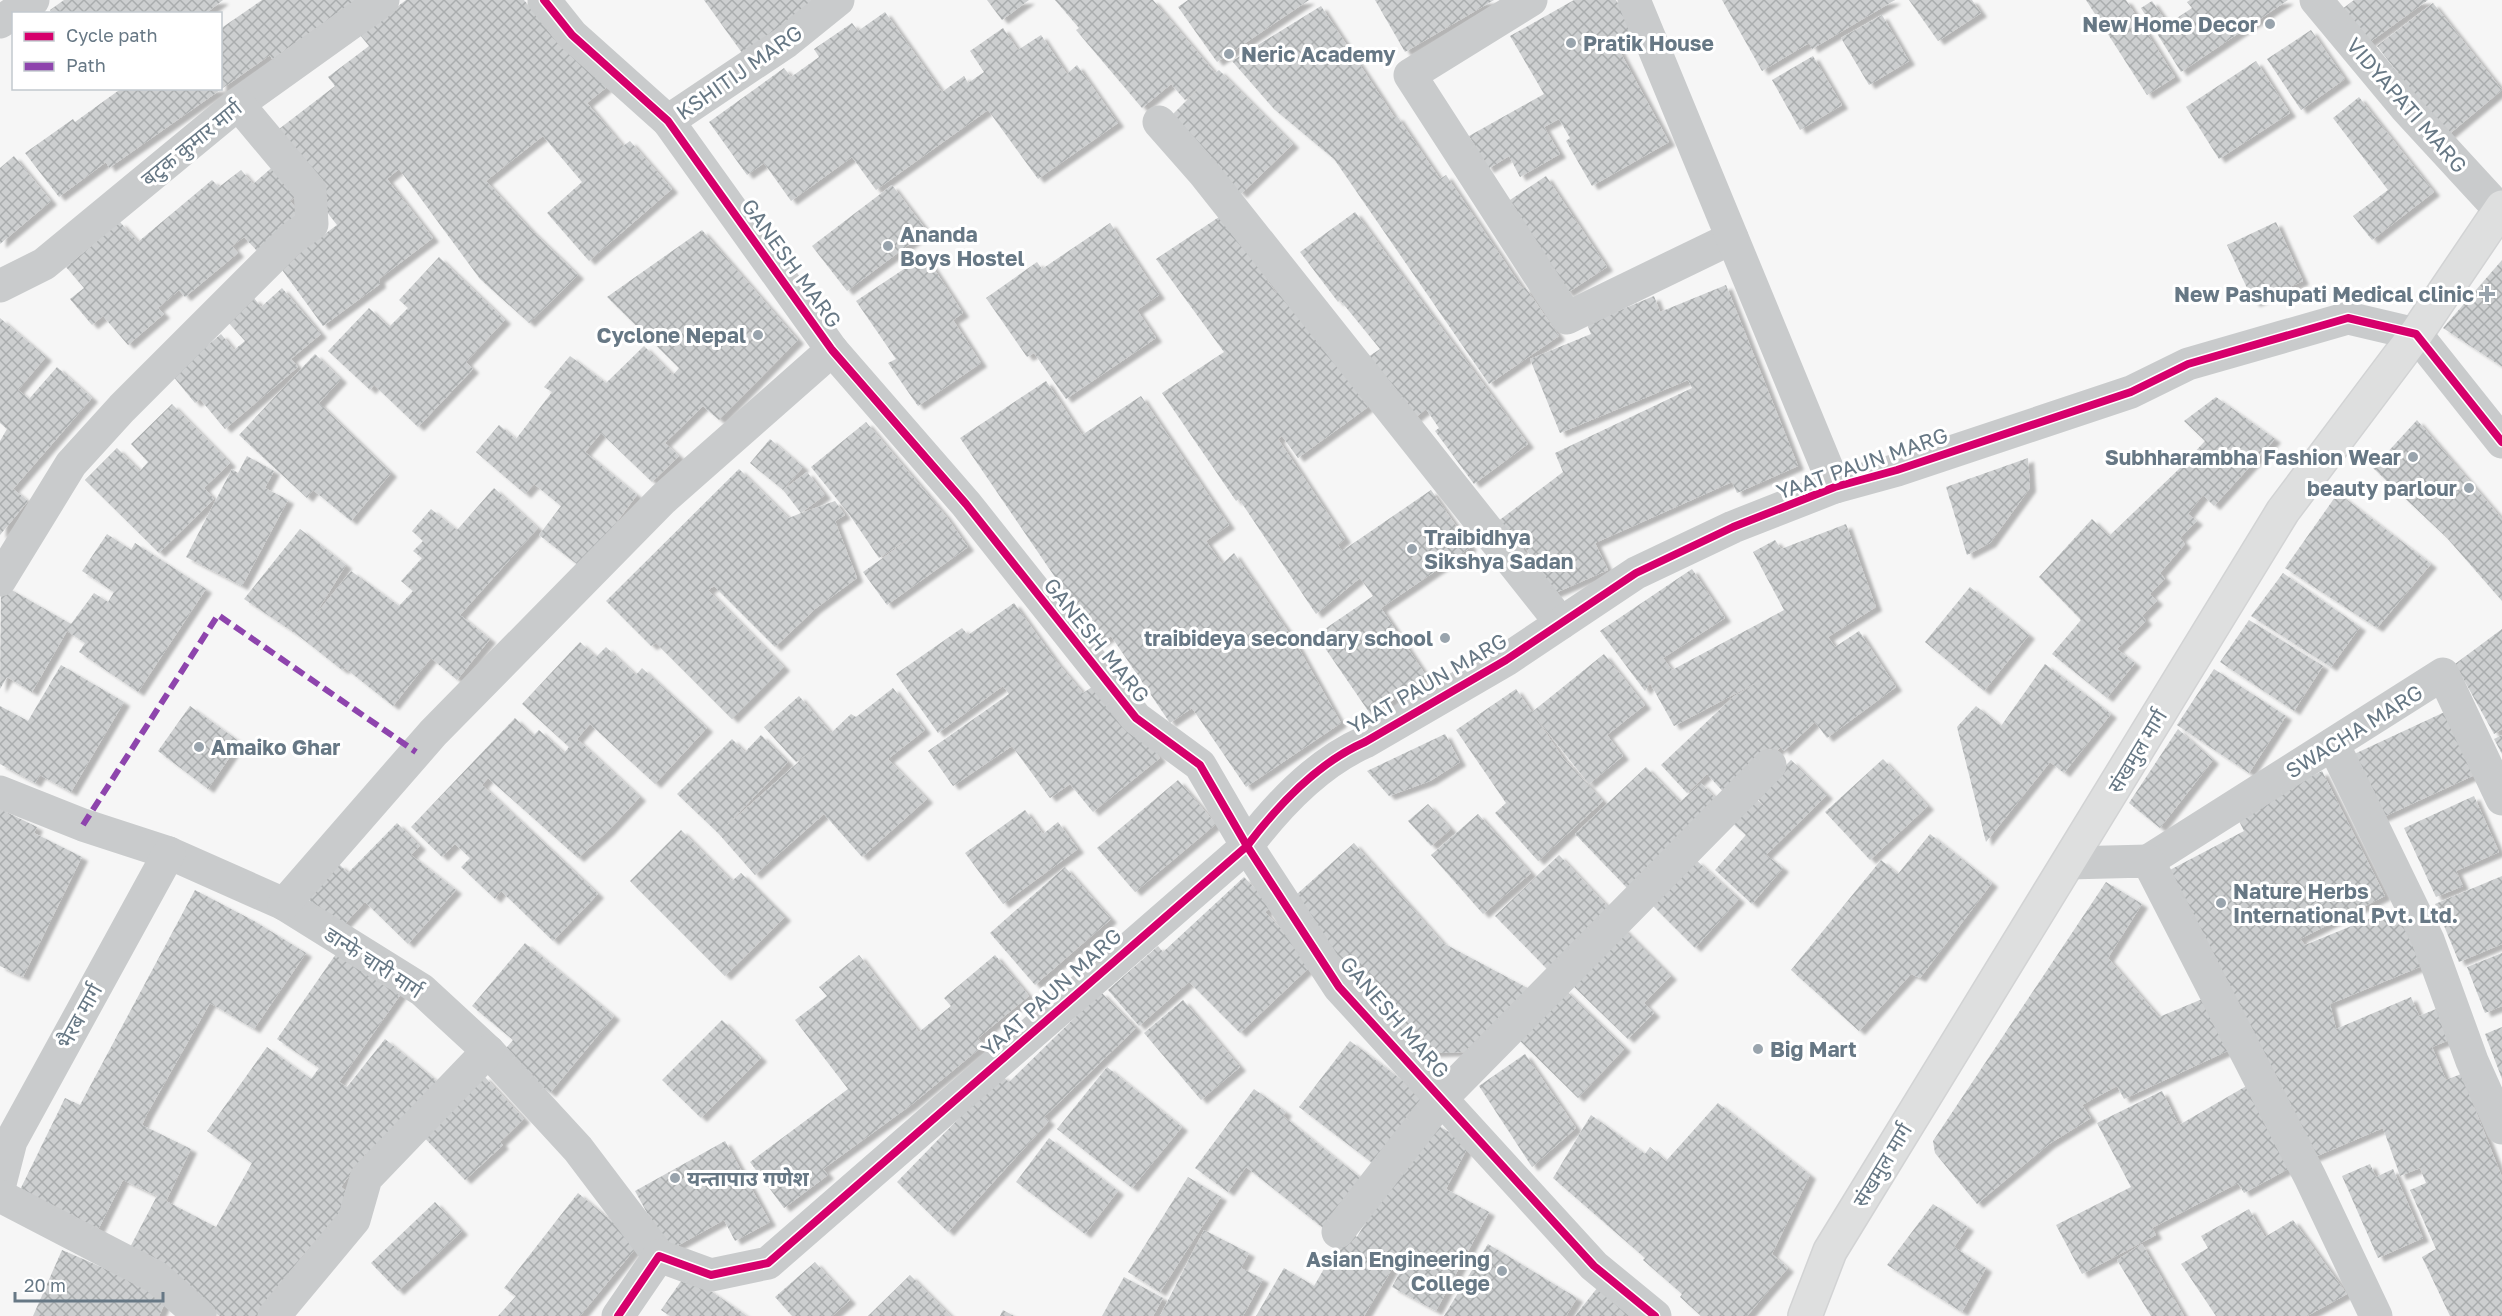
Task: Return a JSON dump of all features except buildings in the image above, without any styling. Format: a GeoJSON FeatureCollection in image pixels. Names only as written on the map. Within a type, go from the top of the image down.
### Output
{"type":"FeatureCollection","features":[{"type":"Feature","properties":{"kind":"main road","name":"संखमुल मार्ग"},"geometry":{"type":"LineString","coordinates":[[1805,1316],[1830,1251],[2283,511],[2416,334],[2501,208]]}},
{"type":"Feature","properties":{"kind":"street"},"geometry":{"type":"LineString","coordinates":[[15,12],[33,0]]}},
{"type":"Feature","properties":{"kind":"street","name":"बटुक कुमार मार्ग"},"geometry":{"type":"LineString","coordinates":[[0,286],[44,264],[238,104],[383,0]]}},
{"type":"Feature","properties":{"kind":"street","name":"GANESH MARG"},"geometry":{"type":"LineString","coordinates":[[543,0],[572,35],[668,121],[832,351],[966,504],[1136,718],[1200,765],[1247,846],[1339,987],[1594,1266],[1655,1316]]}},
{"type":"Feature","properties":{"kind":"street","name":"KSHITIJ MARG"},"geometry":{"type":"LineString","coordinates":[[668,121],[786,42],[838,0]]}},
{"type":"Feature","properties":{"kind":"street"},"geometry":{"type":"LineString","coordinates":[[1531,0],[1410,75],[1567,318],[1732,238]]}},
{"type":"Feature","properties":{"kind":"street"},"geometry":{"type":"LineString","coordinates":[[1634,0],[1835,487]]}},
{"type":"Feature","properties":{"kind":"street","name":"VIDYAPATI MARG"},"geometry":{"type":"LineString","coordinates":[[2316,0],[2405,107],[2501,208]]}},
{"type":"Feature","properties":{"kind":"street"},"geometry":{"type":"LineString","coordinates":[[0,580],[71,464],[122,408],[291,239],[312,224],[310,190],[238,104]]}},
{"type":"Feature","properties":{"kind":"street"},"geometry":{"type":"LineString","coordinates":[[1159,122],[1203,172],[1561,623]]}},
{"type":"Feature","properties":{"kind":"street","name":"YAAT PAUN MARG"},"geometry":{"type":"LineString","coordinates":[[659,1256],[711,1275],[768,1263],[1247,846],[1274,810],[1341,753],[1365,742],[1506,660],[1636,573],[1733,527],[1835,487],[1897,471],[2131,392],[2188,364],[2348,318],[2416,334]]}},
{"type":"Feature","properties":{"kind":"street"},"geometry":{"type":"LineString","coordinates":[[2416,334],[2502,442]]}},
{"type":"Feature","properties":{"kind":"street"},"geometry":{"type":"LineString","coordinates":[[284,904],[433,733],[663,499],[832,351]]}},
{"type":"Feature","properties":{"kind":"street","name":"SWACHA MARG"},"geometry":{"type":"LineString","coordinates":[[2148,861],[2443,674],[2502,799]]}},
{"type":"Feature","properties":{"kind":"street"},"geometry":{"type":"LineString","coordinates":[[2333,744],[2428,940],[2472,1061],[2502,1128]]}},
{"type":"Feature","properties":{"kind":"street"},"geometry":{"type":"LineString","coordinates":[[1338,1232],[1442,1098],[1770,765]]}},
{"type":"Feature","properties":{"kind":"street","name":"डान्फे चारी मार्ग"},"geometry":{"type":"LineString","coordinates":[[0,792],[83,825],[169,853],[284,904],[422,990],[488,1051],[578,1149],[659,1256]]}},
{"type":"Feature","properties":{"kind":"street","name":"भैरब मार्ग"},"geometry":{"type":"LineString","coordinates":[[0,1184],[11,1141],[169,853]]}},
{"type":"Feature","properties":{"kind":"street"},"geometry":{"type":"LineString","coordinates":[[2068,863],[2148,861],[2310,1177],[2376,1316]]}},
{"type":"Feature","properties":{"kind":"street"},"geometry":{"type":"LineString","coordinates":[[274,1316],[354,1220],[366,1178],[488,1051]]}},
{"type":"Feature","properties":{"kind":"street"},"geometry":{"type":"LineString","coordinates":[[0,1196],[156,1277],[200,1316]]}},
{"type":"Feature","properties":{"kind":"street"},"geometry":{"type":"LineString","coordinates":[[618,1316],[659,1256]]}},
{"type":"Feature","properties":{"kind":"marked path"},"geometry":{"type":"LineString","coordinates":[[83,825],[218,615],[416,752]]}},
{"type":"Feature","properties":{"kind":"cycle path"},"geometry":{"type":"LineString","coordinates":[[544,0],[572,35],[668,121],[832,350],[966,504],[1136,718],[1200,765],[1247,846],[1339,987],[1594,1266],[1655,1316]]}},
{"type":"Feature","properties":{"kind":"cycle path"},"geometry":{"type":"LineString","coordinates":[[618,1316],[659,1256],[711,1275],[768,1263],[1247,846],[1285,801],[1315,773],[1347,751],[1506,660],[1636,573],[1733,527],[1835,487],[1897,470],[2131,392],[2188,364],[2348,318],[2416,334],[2502,442]]}},
{"type":"Feature","properties":{"kind":"place","name":"New Home Decor"},"geometry":{"type":"Point","coordinates":[2270,24]}},
{"type":"Feature","properties":{"kind":"place","name":"Pratik House"},"geometry":{"type":"Point","coordinates":[1571,43]}},
{"type":"Feature","properties":{"kind":"place","name":"Neric Academy"},"geometry":{"type":"Point","coordinates":[1229,54]}},
{"type":"Feature","properties":{"kind":"place","name":"Ananda Boys Hostel"},"geometry":{"type":"Point","coordinates":[888,246]}},
{"type":"Feature","properties":{"kind":"place","name":"New Pashupati Medical clinic"},"geometry":{"type":"Point","coordinates":[2487,294]}},
{"type":"Feature","properties":{"kind":"place","name":"Cyclone Nepal"},"geometry":{"type":"Point","coordinates":[758,335]}},
{"type":"Feature","properties":{"kind":"place","name":"Subhharambha Fashion Wear"},"geometry":{"type":"Point","coordinates":[2413,457]}},
{"type":"Feature","properties":{"kind":"place","name":"beauty parlour"},"geometry":{"type":"Point","coordinates":[2469,488]}},
{"type":"Feature","properties":{"kind":"place","name":"Traibidhya Sikshya Sadan"},"geometry":{"type":"Point","coordinates":[1412,549]}},
{"type":"Feature","properties":{"kind":"place","name":"traibideya secondary school"},"geometry":{"type":"Point","coordinates":[1445,638]}},
{"type":"Feature","properties":{"kind":"place","name":"Amaiko Ghar"},"geometry":{"type":"Point","coordinates":[199,747]}},
{"type":"Feature","properties":{"kind":"place","name":"Nature Herbs International Pvt. Ltd."},"geometry":{"type":"Point","coordinates":[2221,903]}},
{"type":"Feature","properties":{"kind":"place","name":"Big Mart"},"geometry":{"type":"Point","coordinates":[1758,1049]}},
{"type":"Feature","properties":{"kind":"place","name":"यन्तापाउ गणेश"},"geometry":{"type":"Point","coordinates":[675,1178]}},
{"type":"Feature","properties":{"kind":"place","name":"Asian Engineering College"},"geometry":{"type":"Point","coordinates":[1502,1271]}}]}
